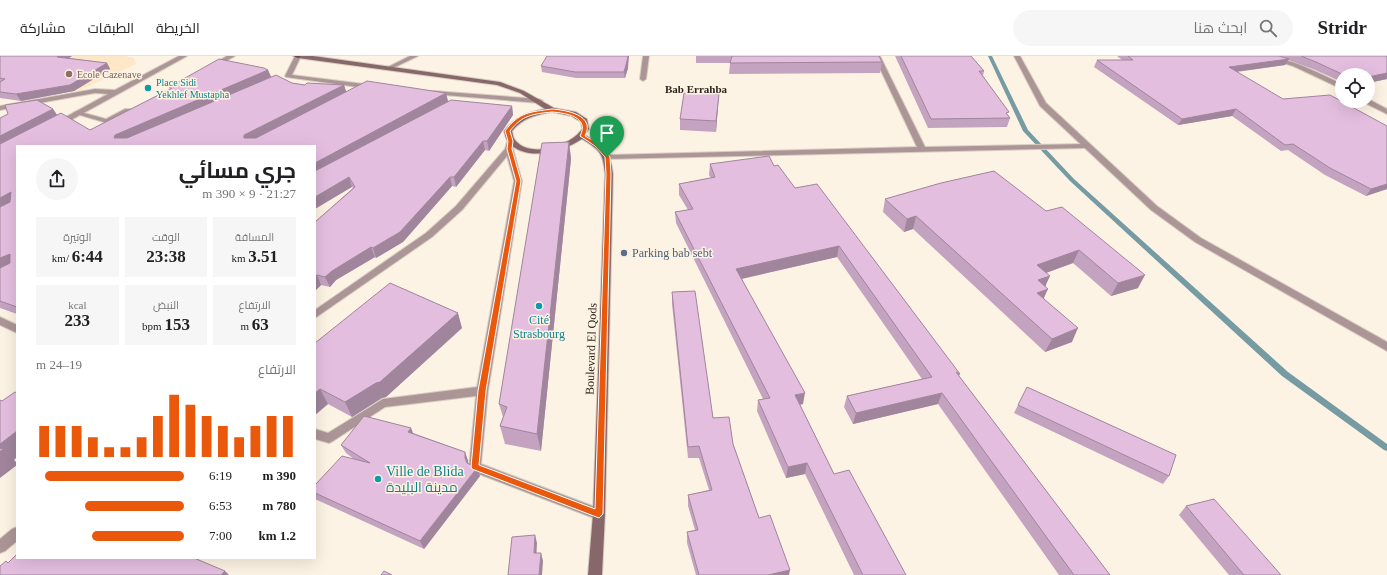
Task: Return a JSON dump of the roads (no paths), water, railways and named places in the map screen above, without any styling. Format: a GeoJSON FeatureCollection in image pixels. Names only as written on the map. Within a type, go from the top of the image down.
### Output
{"type":"FeatureCollection","features":[{"type":"Feature","properties":{"kind":"main road"},"geometry":{"type":"LineString","coordinates":[[297,56],[498,83],[522,92],[552,110]]}},
{"type":"Feature","properties":{"kind":"main road"},"geometry":{"type":"LineString","coordinates":[[552,110],[568,112],[581,118],[585,124],[586,130],[582,136],[572,144],[561,148],[538,151],[510,145],[508,131],[516,120],[532,113],[552,110]]}},
{"type":"Feature","properties":{"kind":"main road"},"geometry":{"type":"LineString","coordinates":[[582,136],[597,145],[607,157]]}},
{"type":"Feature","properties":{"kind":"main road","name":"Boulevard El Qods"},"geometry":{"type":"LineString","coordinates":[[595,575],[599,514],[609,174],[607,157]]}},
{"type":"Feature","properties":{"kind":"street"},"geometry":{"type":"LineString","coordinates":[[51,126],[184,56]]}},
{"type":"Feature","properties":{"kind":"street"},"geometry":{"type":"LineString","coordinates":[[204,71],[232,56]]}},
{"type":"Feature","properties":{"kind":"street"},"geometry":{"type":"LineString","coordinates":[[297,56],[284,78],[384,88]]}},
{"type":"Feature","properties":{"kind":"street"},"geometry":{"type":"LineString","coordinates":[[389,68],[415,56]]}},
{"type":"Feature","properties":{"kind":"street"},"geometry":{"type":"LineString","coordinates":[[643,79],[646,56]]}},
{"type":"Feature","properties":{"kind":"street"},"geometry":{"type":"LineString","coordinates":[[877,56],[922,149]]}},
{"type":"Feature","properties":{"kind":"street"},"geometry":{"type":"LineString","coordinates":[[1017,56],[1043,104],[1086,146],[1154,208],[1198,240],[1387,347]]}},
{"type":"Feature","properties":{"kind":"street"},"geometry":{"type":"LineString","coordinates":[[1262,56],[1295,65],[1335,84]]}},
{"type":"Feature","properties":{"kind":"street"},"geometry":{"type":"LineString","coordinates":[[355,94],[368,87]]}},
{"type":"Feature","properties":{"kind":"street"},"geometry":{"type":"LineString","coordinates":[[0,108],[95,91],[116,92]]}},
{"type":"Feature","properties":{"kind":"street"},"geometry":{"type":"LineString","coordinates":[[429,93],[467,97],[539,101]]}},
{"type":"Feature","properties":{"kind":"street"},"geometry":{"type":"LineString","coordinates":[[454,104],[467,97]]}},
{"type":"Feature","properties":{"kind":"street"},"geometry":{"type":"LineString","coordinates":[[1375,105],[1387,112]]}},
{"type":"Feature","properties":{"kind":"street"},"geometry":{"type":"LineString","coordinates":[[78,113],[108,121],[135,108]]}},
{"type":"Feature","properties":{"kind":"street"},"geometry":{"type":"LineString","coordinates":[[316,314],[430,235],[459,208],[510,145]]}},
{"type":"Feature","properties":{"kind":"street"},"geometry":{"type":"LineString","coordinates":[[510,145],[518,181],[482,391],[475,467],[599,514]]}},
{"type":"Feature","properties":{"kind":"street"},"geometry":{"type":"LineString","coordinates":[[607,157],[1086,146]]}},
{"type":"Feature","properties":{"kind":"street"},"geometry":{"type":"LineString","coordinates":[[0,321],[16,329]]}},
{"type":"Feature","properties":{"kind":"street"},"geometry":{"type":"LineString","coordinates":[[316,434],[329,438],[383,403],[482,391]]}},
{"type":"Feature","properties":{"kind":"street"},"geometry":{"type":"LineString","coordinates":[[0,548],[16,534]]}},
{"type":"Feature","properties":{"kind":"waterway"},"geometry":{"type":"LineString","coordinates":[[990,56],[1026,131],[1072,180],[1285,374],[1387,448]]}},
{"type":"Feature","properties":{"kind":"place","name":"Ecole Cazenave"},"geometry":{"type":"Point","coordinates":[69,74]}},
{"type":"Feature","properties":{"kind":"place","name":"Place Sidi Yekhlef Mustapha"},"geometry":{"type":"Point","coordinates":[148,88]}},
{"type":"Feature","properties":{"kind":"place","name":"Parking bab sebt"},"geometry":{"type":"Point","coordinates":[624,253]}},
{"type":"Feature","properties":{"kind":"place","name":"Cité Strasbourg"},"geometry":{"type":"Point","coordinates":[539,306]}},
{"type":"Feature","properties":{"kind":"place","name":"Ville de Blida مدينة البليدة"},"geometry":{"type":"Point","coordinates":[378,479]}},
{"type":"Feature","properties":{"kind":"district","name":"Bab Errahba"},"geometry":{"type":"Point","coordinates":[696,89]}}]}
